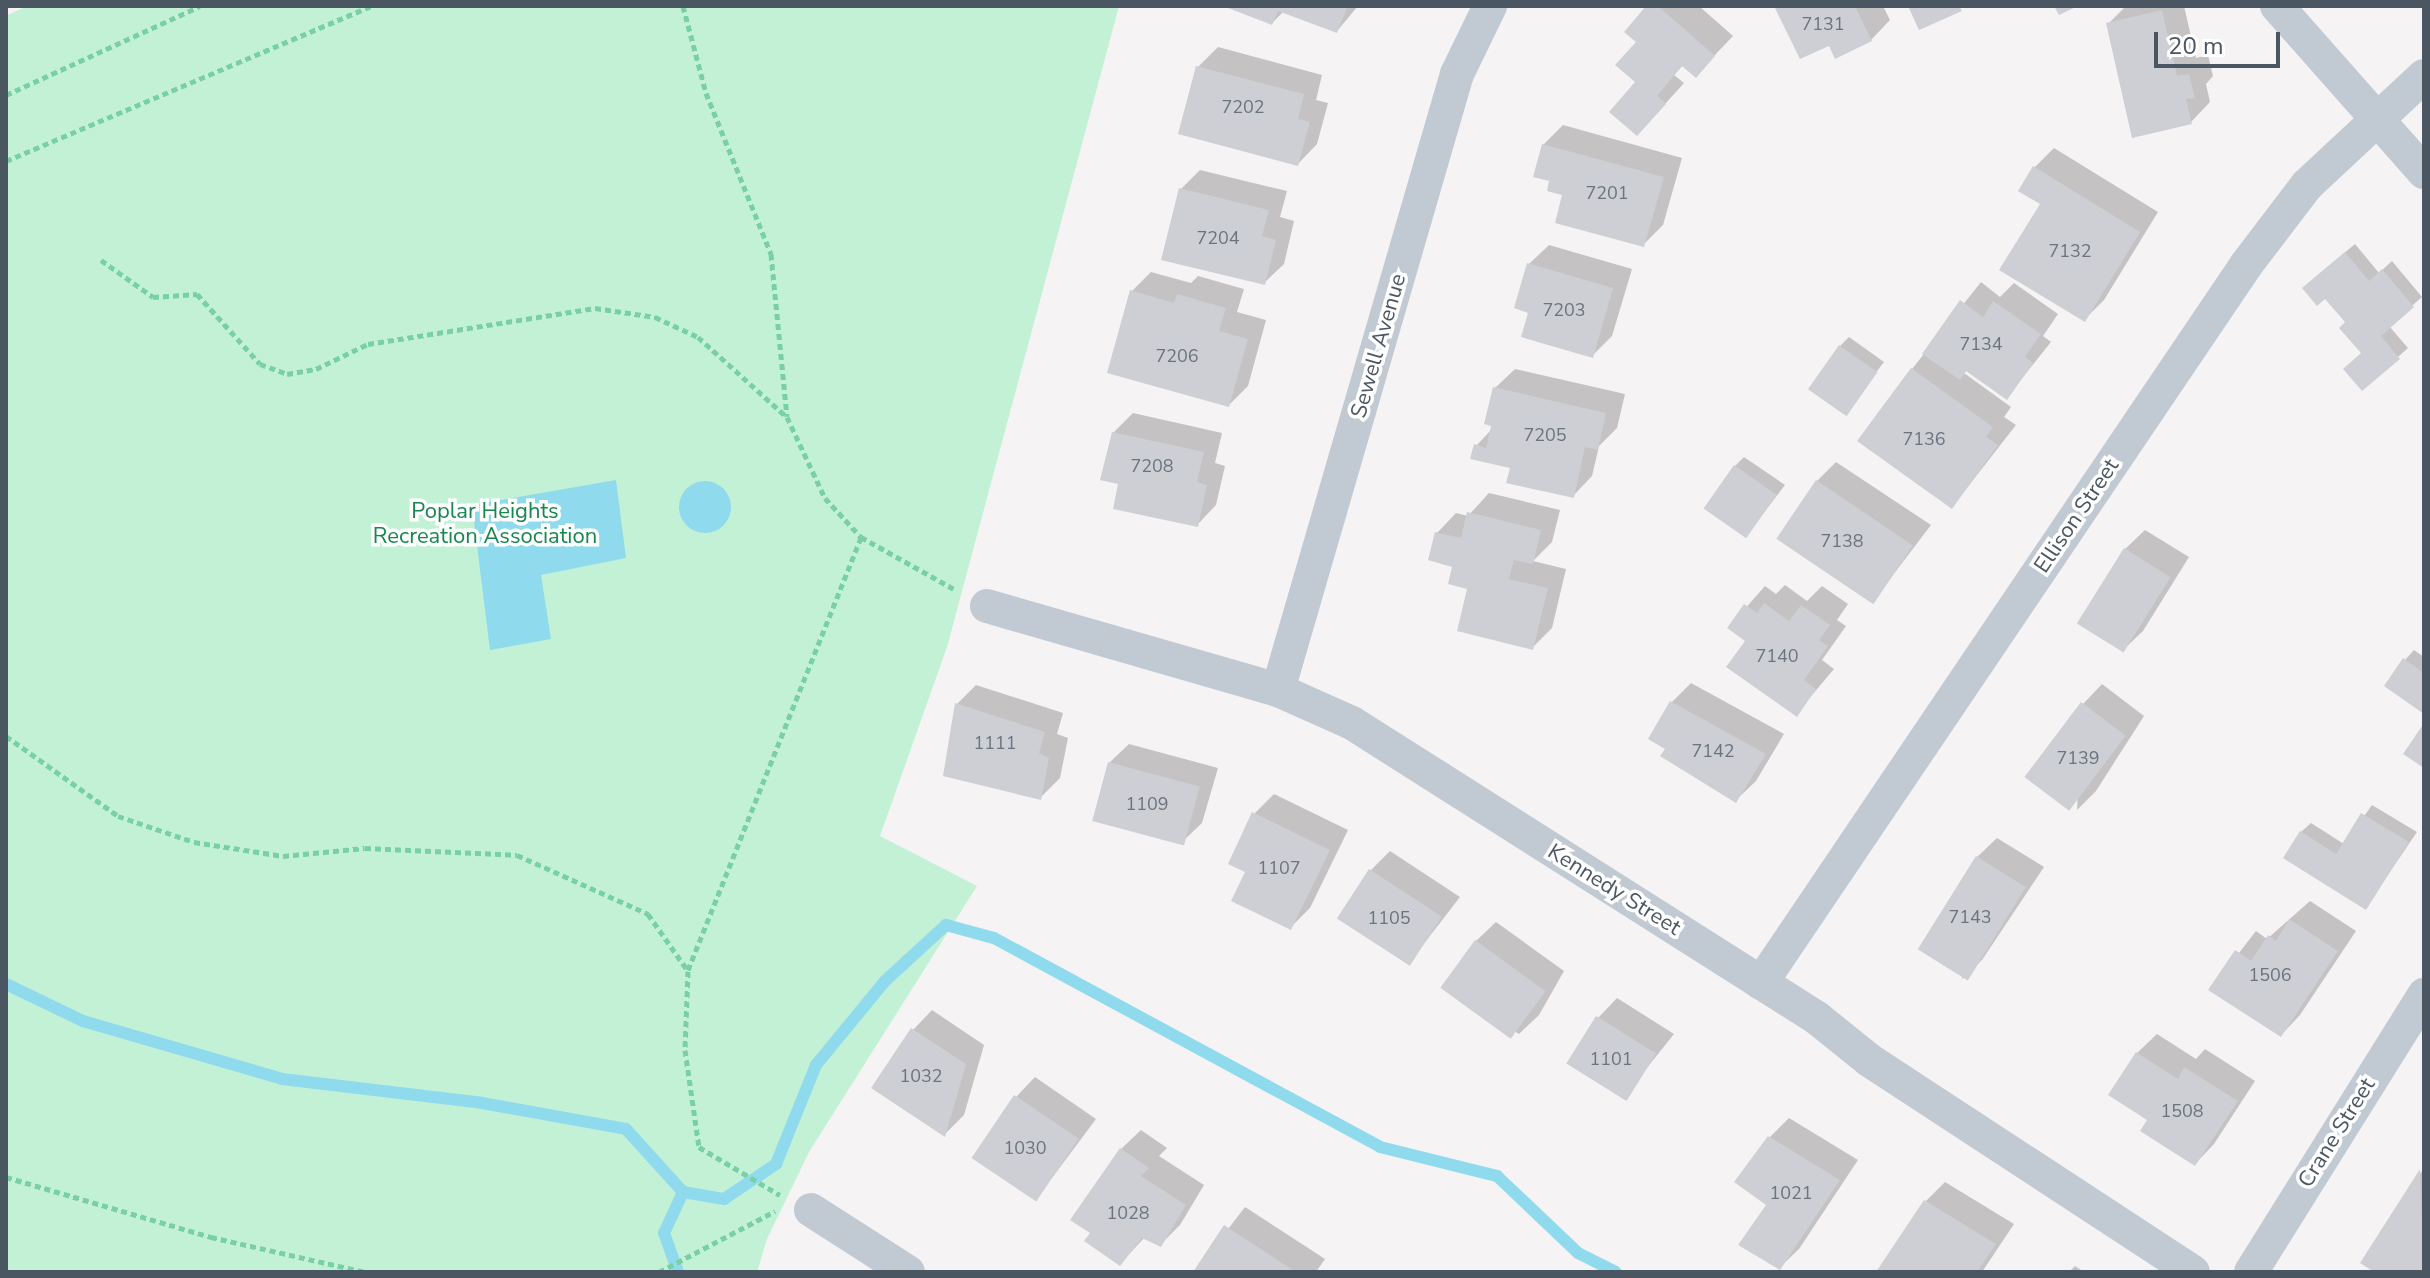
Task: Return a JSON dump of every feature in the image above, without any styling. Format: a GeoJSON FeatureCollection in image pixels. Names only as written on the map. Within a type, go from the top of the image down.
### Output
{"type":"FeatureCollection","features":[{"type":"Feature","properties":{"kind":"street","name":"Sewell Avenue"},"geometry":{"type":"LineString","coordinates":[[1278,690],[1457,74],[1490,6]]}},
{"type":"Feature","properties":{"kind":"street"},"geometry":{"type":"LineString","coordinates":[[2277,6],[2424,172]]}},
{"type":"Feature","properties":{"kind":"street","name":"Ellison Street"},"geometry":{"type":"LineString","coordinates":[[1761,983],[2246,265],[2307,185],[2374,118],[2424,76]]}},
{"type":"Feature","properties":{"kind":"street","name":"Kennedy Street"},"geometry":{"type":"LineString","coordinates":[[987,606],[1278,690],[1352,723],[1761,983],[2193,1272]]}},
{"type":"Feature","properties":{"kind":"street","name":"Crane Street"},"geometry":{"type":"LineString","coordinates":[[2251,1272],[2424,995]]}},
{"type":"Feature","properties":{"kind":"street"},"geometry":{"type":"LineString","coordinates":[[796,1209],[908,1272]]}},
{"type":"Feature","properties":{"kind":"path"},"geometry":{"type":"LineString","coordinates":[[6,95],[200,6]]}},
{"type":"Feature","properties":{"kind":"path"},"geometry":{"type":"LineString","coordinates":[[6,161],[371,6]]}},
{"type":"Feature","properties":{"kind":"path"},"geometry":{"type":"LineString","coordinates":[[683,6],[706,93],[771,254],[787,417],[825,498],[861,537],[987,606]]}},
{"type":"Feature","properties":{"kind":"path"},"geometry":{"type":"LineString","coordinates":[[101,260],[153,297],[197,294],[260,364],[287,374],[316,369],[368,344],[595,308],[655,317],[698,337],[787,417]]}},
{"type":"Feature","properties":{"kind":"path"},"geometry":{"type":"LineString","coordinates":[[775,1193],[699,1147],[685,1050],[688,971],[861,537]]}},
{"type":"Feature","properties":{"kind":"path"},"geometry":{"type":"LineString","coordinates":[[6,736],[118,816],[194,842],[283,856],[365,848],[517,855],[648,914],[688,971]]}},
{"type":"Feature","properties":{"kind":"path"},"geometry":{"type":"LineString","coordinates":[[6,1177],[211,1237],[365,1272]]}},
{"type":"Feature","properties":{"kind":"path"},"geometry":{"type":"LineString","coordinates":[[659,1272],[796,1209]]}},
{"type":"Feature","properties":{"kind":"green space","name":"Poplar Heights Recreation Association"},"geometry":{"type":"Polygon","coordinates":[[[27,6],[1119,6],[947,647],[880,836],[977,886],[809,1152],[767,1239],[757,1272],[6,1272],[6,16],[27,6]]]}},
{"type":"Feature","properties":{"kind":"water","name":"Poplar Heights Recreation Association"},"geometry":{"type":"Polygon","coordinates":[[[616,480],[626,558],[541,575],[551,639],[490,650],[472,505],[616,480]]]}},
{"type":"Feature","properties":{"kind":"water"},"geometry":{"type":"Polygon","coordinates":[[[705,481],[724,488],[731,507],[724,526],[705,533],[686,526],[679,507],[686,488],[705,481]]]}},
{"type":"Feature","properties":{"kind":"building"},"geometry":{"type":"Polygon","coordinates":[[[1223,6],[1348,6],[1337,33],[1278,11],[1272,25],[1223,6]]]}},
{"type":"Feature","properties":{"kind":"building"},"geometry":{"type":"Polygon","coordinates":[[[1646,6],[1658,6],[1715,56],[1696,78],[1682,66],[1657,96],[1666,104],[1637,136],[1609,112],[1635,82],[1615,65],[1636,42],[1624,32],[1646,6]]]}},
{"type":"Feature","properties":{"kind":"building"},"geometry":{"type":"Polygon","coordinates":[[[1774,6],[1855,6],[1872,41],[1835,59],[1829,46],[1800,59],[1774,6]]]}},
{"type":"Feature","properties":{"kind":"building"},"geometry":{"type":"Polygon","coordinates":[[[1908,6],[1959,6],[1962,11],[1919,30],[1908,6]]]}},
{"type":"Feature","properties":{"kind":"building"},"geometry":{"type":"Polygon","coordinates":[[[2054,6],[2078,6],[2059,15],[2054,6]]]}},
{"type":"Feature","properties":{"kind":"building"},"geometry":{"type":"Polygon","coordinates":[[[2162,10],[2177,76],[2189,74],[2195,98],[2186,99],[2192,124],[2132,138],[2106,23],[2162,10]]]}},
{"type":"Feature","properties":{"kind":"building"},"geometry":{"type":"Polygon","coordinates":[[[1196,66],[1304,94],[1298,119],[1310,122],[1298,166],[1178,134],[1196,66]]]}},
{"type":"Feature","properties":{"kind":"building"},"geometry":{"type":"Polygon","coordinates":[[[1542,144],[1664,177],[1644,247],[1555,223],[1562,195],[1547,191],[1549,181],[1533,177],[1542,144]]]}},
{"type":"Feature","properties":{"kind":"building"},"geometry":{"type":"Polygon","coordinates":[[[2033,166],[2140,232],[2085,322],[1999,270],[2040,204],[2018,191],[2033,166]]]}},
{"type":"Feature","properties":{"kind":"building"},"geometry":{"type":"Polygon","coordinates":[[[1179,188],[1269,210],[1262,236],[1276,240],[1265,285],[1161,260],[1179,188]]]}},
{"type":"Feature","properties":{"kind":"building"},"geometry":{"type":"Polygon","coordinates":[[[2345,252],[2369,281],[2382,269],[2414,307],[2381,336],[2400,359],[2362,391],[2343,369],[2361,353],[2339,328],[2345,322],[2325,299],[2317,306],[2302,288],[2345,252]]]}},
{"type":"Feature","properties":{"kind":"building"},"geometry":{"type":"Polygon","coordinates":[[[1527,263],[1613,288],[1593,358],[1521,337],[1528,313],[1514,308],[1527,263]]]}},
{"type":"Feature","properties":{"kind":"building"},"geometry":{"type":"Polygon","coordinates":[[[1130,290],[1174,303],[1177,294],[1226,308],[1219,331],[1248,339],[1229,407],[1107,373],[1130,290]]]}},
{"type":"Feature","properties":{"kind":"building"},"geometry":{"type":"Polygon","coordinates":[[[1960,300],[1983,317],[1993,301],[2041,334],[2025,357],[2033,363],[2007,400],[1966,371],[1960,380],[1922,354],[1960,300]]]}},
{"type":"Feature","properties":{"kind":"building"},"geometry":{"type":"Polygon","coordinates":[[[1839,345],[1878,372],[1847,416],[1808,389],[1839,345]]]}},
{"type":"Feature","properties":{"kind":"building"},"geometry":{"type":"Polygon","coordinates":[[[1911,368],[1993,427],[1986,437],[1998,445],[1952,509],[1857,441],[1911,368]]]}},
{"type":"Feature","properties":{"kind":"building"},"geometry":{"type":"Polygon","coordinates":[[[1493,387],[1606,413],[1598,450],[1585,447],[1574,498],[1506,483],[1510,468],[1470,459],[1474,444],[1486,448],[1491,426],[1484,424],[1493,387]]]}},
{"type":"Feature","properties":{"kind":"building"},"geometry":{"type":"Polygon","coordinates":[[[1112,432],[1204,452],[1197,482],[1207,485],[1198,527],[1113,509],[1118,484],[1100,480],[1112,432]]]}},
{"type":"Feature","properties":{"kind":"building"},"geometry":{"type":"Polygon","coordinates":[[[1734,465],[1777,495],[1746,538],[1704,508],[1734,465]]]}},
{"type":"Feature","properties":{"kind":"building"},"geometry":{"type":"Polygon","coordinates":[[[1816,480],[1913,545],[1873,604],[1776,539],[1816,480]]]}},
{"type":"Feature","properties":{"kind":"building"},"geometry":{"type":"Polygon","coordinates":[[[1467,512],[1541,530],[1533,564],[1514,560],[1509,579],[1548,588],[1533,650],[1457,631],[1467,589],[1448,584],[1452,567],[1428,560],[1435,532],[1461,538],[1467,512]]]}},
{"type":"Feature","properties":{"kind":"building"},"geometry":{"type":"Polygon","coordinates":[[[2124,548],[2171,577],[2123,653],[2077,623],[2124,548]]]}},
{"type":"Feature","properties":{"kind":"building"},"geometry":{"type":"Polygon","coordinates":[[[1764,603],[1789,621],[1801,605],[1830,625],[1819,640],[1828,646],[1804,680],[1816,689],[1797,717],[1726,667],[1745,641],[1727,628],[1744,604],[1757,613],[1764,603]]]}},
{"type":"Feature","properties":{"kind":"building"},"geometry":{"type":"Polygon","coordinates":[[[2403,658],[2424,673],[2424,714],[2384,686],[2403,658]]]}},
{"type":"Feature","properties":{"kind":"building"},"geometry":{"type":"Polygon","coordinates":[[[1670,701],[1766,754],[1736,803],[1660,756],[1665,749],[1648,739],[1670,701]]]}},
{"type":"Feature","properties":{"kind":"building"},"geometry":{"type":"Polygon","coordinates":[[[2081,702],[2126,736],[2069,811],[2024,777],[2081,702]]]}},
{"type":"Feature","properties":{"kind":"building"},"geometry":{"type":"Polygon","coordinates":[[[955,703],[1045,732],[1039,753],[1049,758],[1041,800],[943,776],[955,703]]]}},
{"type":"Feature","properties":{"kind":"building"},"geometry":{"type":"Polygon","coordinates":[[[2424,723],[2424,768],[2403,754],[2424,723]]]}},
{"type":"Feature","properties":{"kind":"building"},"geometry":{"type":"Polygon","coordinates":[[[1108,762],[1200,787],[1184,846],[1092,821],[1108,762]]]}},
{"type":"Feature","properties":{"kind":"building"},"geometry":{"type":"Polygon","coordinates":[[[1252,812],[1330,850],[1291,930],[1231,901],[1245,872],[1228,864],[1252,812]]]}},
{"type":"Feature","properties":{"kind":"building"},"geometry":{"type":"Polygon","coordinates":[[[2361,813],[2409,842],[2366,910],[2283,858],[2300,831],[2336,854],[2361,813]]]}},
{"type":"Feature","properties":{"kind":"building"},"geometry":{"type":"Polygon","coordinates":[[[1976,856],[2026,887],[1968,981],[1918,949],[1976,856]]]}},
{"type":"Feature","properties":{"kind":"building"},"geometry":{"type":"Polygon","coordinates":[[[1369,869],[1442,916],[1410,966],[1337,918],[1369,869]]]}},
{"type":"Feature","properties":{"kind":"building"},"geometry":{"type":"Polygon","coordinates":[[[2289,919],[2338,951],[2281,1037],[2208,990],[2235,950],[2251,961],[2268,935],[2276,941],[2289,919]]]}},
{"type":"Feature","properties":{"kind":"building"},"geometry":{"type":"Polygon","coordinates":[[[1475,940],[1545,991],[1511,1039],[1440,988],[1475,940]]]}},
{"type":"Feature","properties":{"kind":"building"},"geometry":{"type":"Polygon","coordinates":[[[1596,1016],[1656,1054],[1627,1101],[1566,1063],[1596,1016]]]}},
{"type":"Feature","properties":{"kind":"building"},"geometry":{"type":"Polygon","coordinates":[[[911,1028],[966,1064],[945,1137],[871,1088],[911,1028]]]}},
{"type":"Feature","properties":{"kind":"building"},"geometry":{"type":"Polygon","coordinates":[[[2136,1052],[2178,1079],[2184,1067],[2238,1101],[2195,1166],[2140,1131],[2147,1120],[2108,1095],[2136,1052]]]}},
{"type":"Feature","properties":{"kind":"building"},"geometry":{"type":"Polygon","coordinates":[[[1014,1095],[1079,1139],[1036,1202],[972,1158],[1014,1095]]]}},
{"type":"Feature","properties":{"kind":"building"},"geometry":{"type":"Polygon","coordinates":[[[1768,1136],[1840,1180],[1780,1270],[1738,1245],[1766,1205],[1734,1182],[1768,1136]]]}},
{"type":"Feature","properties":{"kind":"building"},"geometry":{"type":"Polygon","coordinates":[[[1120,1148],[1149,1168],[1141,1176],[1186,1205],[1161,1247],[1142,1238],[1120,1266],[1084,1241],[1090,1233],[1070,1220],[1120,1148]]]}},
{"type":"Feature","properties":{"kind":"building"},"geometry":{"type":"Polygon","coordinates":[[[2420,1169],[2424,1272],[2374,1272],[2360,1263],[2420,1169]]]}},
{"type":"Feature","properties":{"kind":"building"},"geometry":{"type":"Polygon","coordinates":[[[1924,1200],[1996,1244],[1977,1272],[1876,1272],[1924,1200]]]}},
{"type":"Feature","properties":{"kind":"building"},"geometry":{"type":"Polygon","coordinates":[[[1224,1225],[1296,1272],[1193,1272],[1224,1225]]]}},
{"type":"Feature","properties":{"kind":"waterway"},"geometry":{"type":"LineString","coordinates":[[6,984],[83,1021],[282,1079],[482,1103],[626,1129],[683,1192],[724,1199],[776,1164],[816,1065],[885,981],[946,925],[994,938],[1380,1147],[1497,1176],[1578,1253],[1616,1272]]}},
{"type":"Feature","properties":{"kind":"waterway"},"geometry":{"type":"LineString","coordinates":[[678,1272],[664,1233],[683,1192]]}}]}
